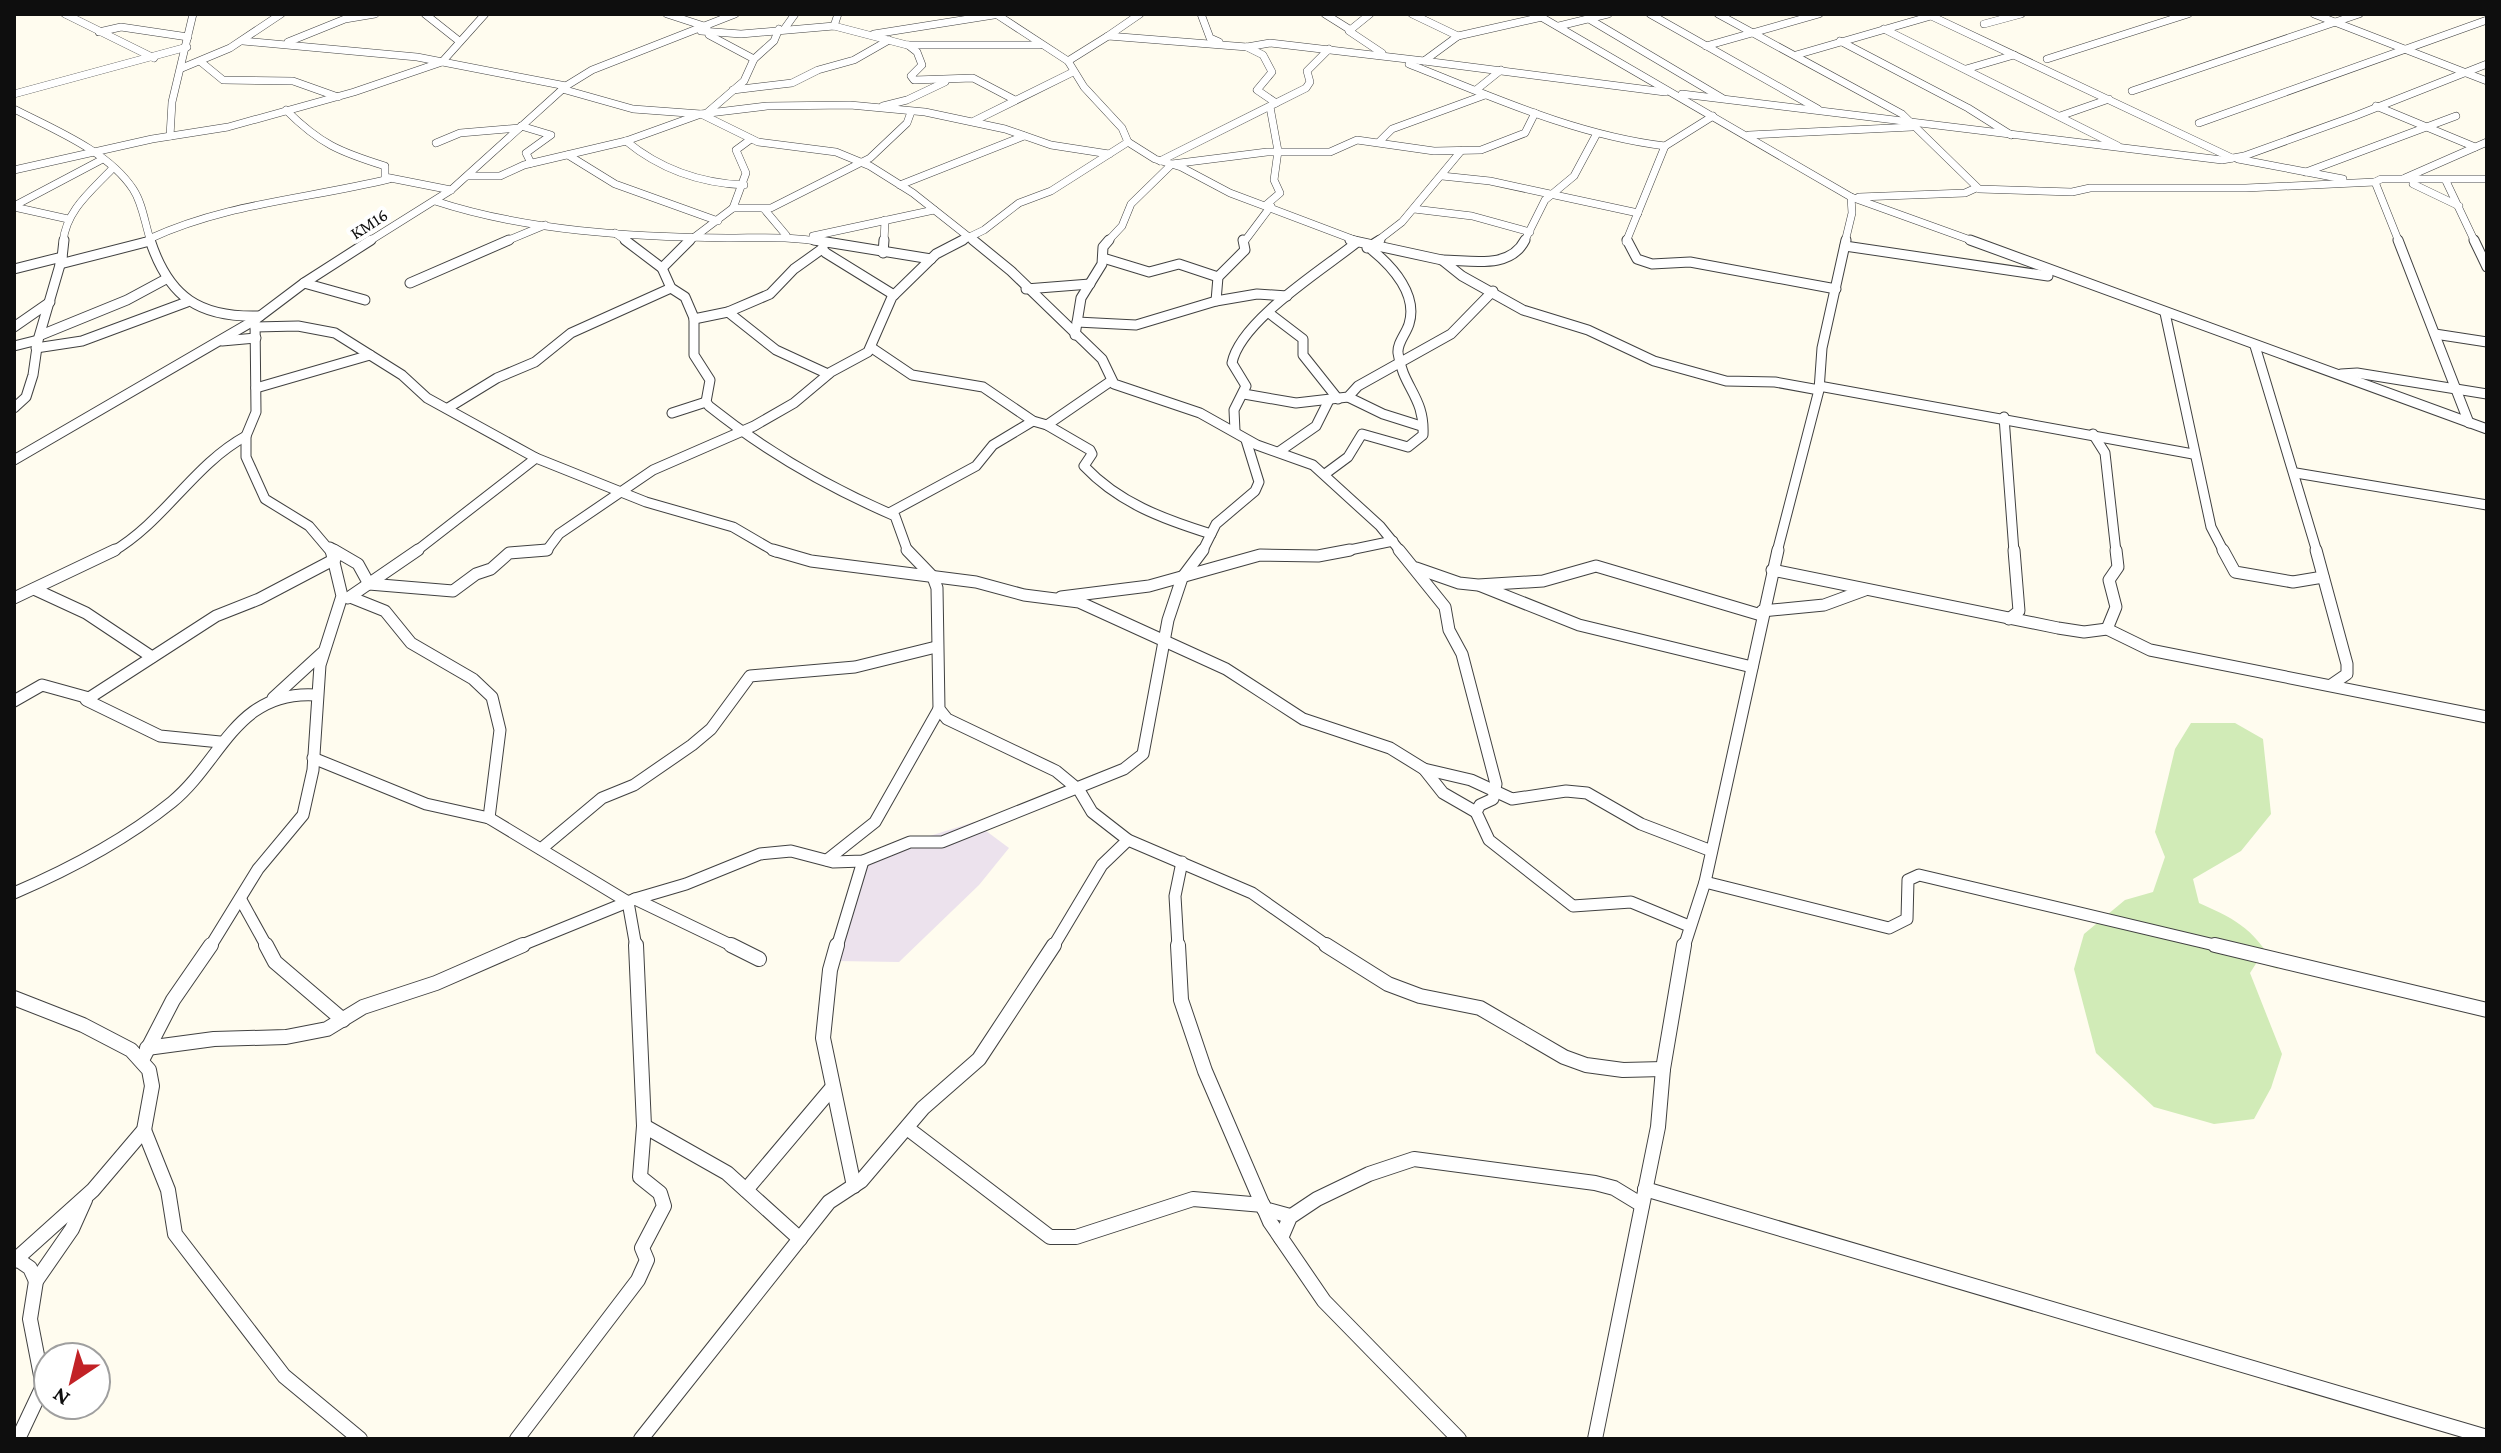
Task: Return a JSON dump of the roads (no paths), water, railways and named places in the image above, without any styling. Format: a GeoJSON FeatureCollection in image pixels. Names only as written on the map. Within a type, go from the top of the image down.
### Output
{"type":"FeatureCollection","features":[{"type":"Feature","properties":{"kind":"street"},"geometry":{"type":"LineString","coordinates":[[65,14],[154,58]]}},
{"type":"Feature","properties":{"kind":"street"},"geometry":{"type":"LineString","coordinates":[[170,136],[172,102],[193,14]]}},
{"type":"Feature","properties":{"kind":"street"},"geometry":{"type":"LineString","coordinates":[[182,68],[243,41],[281,14]]}},
{"type":"Feature","properties":{"kind":"street"},"geometry":{"type":"LineString","coordinates":[[284,44],[345,19],[375,14]]}},
{"type":"Feature","properties":{"kind":"street"},"geometry":{"type":"LineString","coordinates":[[425,14],[459,41]]}},
{"type":"Feature","properties":{"kind":"street"},"geometry":{"type":"LineString","coordinates":[[14,206],[109,149],[222,128],[338,97],[442,62],[485,14]]}},
{"type":"Feature","properties":{"kind":"street"},"geometry":{"type":"LineString","coordinates":[[667,14],[704,30],[754,59]]}},
{"type":"Feature","properties":{"kind":"street","name":"KM16"},"geometry":{"type":"LineString","coordinates":[[14,460],[221,341],[257,325],[304,283],[451,190],[564,88],[620,56],[704,30],[735,14]]}},
{"type":"Feature","properties":{"kind":"street"},"geometry":{"type":"LineString","coordinates":[[468,176],[500,176],[531,163],[626,141],[704,113],[744,81],[754,59],[774,41],[795,14]]}},
{"type":"Feature","properties":{"kind":"street"},"geometry":{"type":"LineString","coordinates":[[834,26],[838,14]]}},
{"type":"Feature","properties":{"kind":"street"},"geometry":{"type":"LineString","coordinates":[[872,34],[997,14],[1068,61],[1073,72],[1122,128],[1128,142],[1160,161],[1230,193],[1268,205],[1356,243],[1442,260],[1513,258],[1549,194],[1574,176],[1596,135]]}},
{"type":"Feature","properties":{"kind":"street"},"geometry":{"type":"LineString","coordinates":[[1068,61],[1140,14]]}},
{"type":"Feature","properties":{"kind":"street"},"geometry":{"type":"LineString","coordinates":[[1201,14],[1210,38],[1223,43]]}},
{"type":"Feature","properties":{"kind":"street"},"geometry":{"type":"LineString","coordinates":[[1325,14],[1386,55]]}},
{"type":"Feature","properties":{"kind":"street"},"geometry":{"type":"LineString","coordinates":[[1349,29],[1370,14]]}},
{"type":"Feature","properties":{"kind":"street"},"geometry":{"type":"LineString","coordinates":[[1412,14],[1458,36]]}},
{"type":"Feature","properties":{"kind":"street"},"geometry":{"type":"LineString","coordinates":[[1559,26],[1608,14]]}},
{"type":"Feature","properties":{"kind":"street"},"geometry":{"type":"LineString","coordinates":[[1650,14],[1822,111]]}},
{"type":"Feature","properties":{"kind":"street"},"geometry":{"type":"LineString","coordinates":[[1718,14],[1796,55],[1913,124],[1976,188]]}},
{"type":"Feature","properties":{"kind":"street"},"geometry":{"type":"LineString","coordinates":[[1706,46],[1819,14]]}},
{"type":"Feature","properties":{"kind":"street"},"geometry":{"type":"LineString","coordinates":[[1984,24],[2021,14]]}},
{"type":"Feature","properties":{"kind":"street"},"geometry":{"type":"LineString","coordinates":[[2047,59],[2188,14]]}},
{"type":"Feature","properties":{"kind":"street"},"geometry":{"type":"LineString","coordinates":[[2314,14],[2487,81]]}},
{"type":"Feature","properties":{"kind":"street"},"geometry":{"type":"LineString","coordinates":[[2132,91],[2359,14]]}},
{"type":"Feature","properties":{"kind":"street"},"geometry":{"type":"LineString","coordinates":[[1796,55],[1929,15],[2233,158],[2371,182]]}},
{"type":"Feature","properties":{"kind":"street"},"geometry":{"type":"LineString","coordinates":[[1424,61],[1458,36],[1539,16],[1749,135],[1851,197],[1945,229],[1981,247],[2068,279],[2487,429]]}},
{"type":"Feature","properties":{"kind":"street"},"geometry":{"type":"LineString","coordinates":[[1589,19],[1722,99]]}},
{"type":"Feature","properties":{"kind":"street"},"geometry":{"type":"LineString","coordinates":[[2199,123],[2487,20]]}},
{"type":"Feature","properties":{"kind":"street"},"geometry":{"type":"LineString","coordinates":[[704,30],[741,34],[834,26],[907,45],[1041,45]]}},
{"type":"Feature","properties":{"kind":"street"},"geometry":{"type":"LineString","coordinates":[[98,32],[125,28],[188,37]]}},
{"type":"Feature","properties":{"kind":"street"},"geometry":{"type":"LineString","coordinates":[[1884,29],[2126,149]]}},
{"type":"Feature","properties":{"kind":"street"},"geometry":{"type":"LineString","coordinates":[[1108,36],[1247,47],[1270,43],[1386,55],[2215,160],[2233,158],[2487,64]]}},
{"type":"Feature","properties":{"kind":"street"},"geometry":{"type":"LineString","coordinates":[[733,90],[792,83],[818,70],[854,60],[889,40]]}},
{"type":"Feature","properties":{"kind":"street"},"geometry":{"type":"LineString","coordinates":[[243,41],[442,62],[564,88],[645,111],[704,113],[767,106],[874,108],[974,121],[1051,145],[1109,154]]}},
{"type":"Feature","properties":{"kind":"street"},"geometry":{"type":"LineString","coordinates":[[1840,41],[1999,125],[2011,135]]}},
{"type":"Feature","properties":{"kind":"street"},"geometry":{"type":"LineString","coordinates":[[907,45],[917,52],[922,65],[910,78],[945,81],[973,78],[1015,100]]}},
{"type":"Feature","properties":{"kind":"street"},"geometry":{"type":"LineString","coordinates":[[14,94],[187,47]]}},
{"type":"Feature","properties":{"kind":"street"},"geometry":{"type":"LineString","coordinates":[[1216,301],[1218,277],[1245,250],[1243,239],[1280,193],[1274,180],[1278,151],[1273,105],[1257,90],[1272,72],[1269,61],[1247,47]]}},
{"type":"Feature","properties":{"kind":"street"},"geometry":{"type":"LineString","coordinates":[[1160,161],[1306,88],[1310,82],[1307,71],[1329,49]]}},
{"type":"Feature","properties":{"kind":"street"},"geometry":{"type":"LineString","coordinates":[[1966,69],[2014,55]]}},
{"type":"Feature","properties":{"kind":"street"},"geometry":{"type":"LineString","coordinates":[[1408,58],[1409,64],[1596,135],[1665,146]]}},
{"type":"Feature","properties":{"kind":"street"},"geometry":{"type":"LineString","coordinates":[[201,62],[223,80],[284,78],[310,83],[338,97]]}},
{"type":"Feature","properties":{"kind":"street"},"geometry":{"type":"LineString","coordinates":[[1476,90],[1501,70]]}},
{"type":"Feature","properties":{"kind":"street"},"geometry":{"type":"LineString","coordinates":[[974,121],[1073,72]]}},
{"type":"Feature","properties":{"kind":"street"},"geometry":{"type":"LineString","coordinates":[[874,108],[907,100],[945,81]]}},
{"type":"Feature","properties":{"kind":"street"},"geometry":{"type":"LineString","coordinates":[[753,87],[758,101],[767,106]]}},
{"type":"Feature","properties":{"kind":"street"},"geometry":{"type":"LineString","coordinates":[[1379,142],[1392,129],[1485,95]]}},
{"type":"Feature","properties":{"kind":"street"},"geometry":{"type":"LineString","coordinates":[[2060,116],[2109,99]]}},
{"type":"Feature","properties":{"kind":"street"},"geometry":{"type":"LineString","coordinates":[[2376,106],[2475,147]]}},
{"type":"Feature","properties":{"kind":"street"},"geometry":{"type":"LineString","coordinates":[[14,109],[97,157],[132,187],[166,279],[187,302],[214,314],[257,325],[319,328],[346,337],[402,375],[427,398],[536,458],[618,491],[733,527],[764,547],[794,558],[933,577],[1089,606],[1226,669],[1303,719],[1390,748],[1424,769],[1443,793],[1476,812],[1489,840],[1573,906],[1588,910],[1621,901],[1633,903],[1689,926]]}},
{"type":"Feature","properties":{"kind":"street"},"geometry":{"type":"LineString","coordinates":[[286,110],[323,144],[385,166],[385,175],[389,179]]}},
{"type":"Feature","properties":{"kind":"street"},"geometry":{"type":"LineString","coordinates":[[645,111],[654,131]]}},
{"type":"Feature","properties":{"kind":"street"},"geometry":{"type":"LineString","coordinates":[[733,208],[765,210],[862,162],[889,143],[907,123],[911,112]]}},
{"type":"Feature","properties":{"kind":"street"},"geometry":{"type":"LineString","coordinates":[[704,113],[751,139],[836,152],[862,162],[900,185],[1011,271],[1026,289],[1102,359],[1111,381],[1134,394],[1200,413],[1246,440],[1280,451],[1325,474],[1393,541],[1445,607],[1449,630],[1462,654],[1495,792],[1493,799],[1480,805],[1476,812]]}},
{"type":"Feature","properties":{"kind":"street"},"geometry":{"type":"LineString","coordinates":[[1075,335],[1081,298],[1103,258],[1103,247],[1122,226],[1131,204],[1172,164],[1278,151],[1326,153],[1357,140],[1461,151],[1489,148],[1525,133],[1535,113]]}},
{"type":"Feature","properties":{"kind":"street"},"geometry":{"type":"LineString","coordinates":[[1713,116],[1665,146],[1626,243],[1638,260],[1660,265],[1690,262],[1836,289]]}},
{"type":"Feature","properties":{"kind":"street"},"geometry":{"type":"LineString","coordinates":[[2306,172],[2456,116]]}},
{"type":"Feature","properties":{"kind":"street"},"geometry":{"type":"LineString","coordinates":[[1749,135],[1913,124]]}},
{"type":"Feature","properties":{"kind":"street"},"geometry":{"type":"LineString","coordinates":[[436,143],[460,133],[520,127],[551,135],[526,153],[531,163]]}},
{"type":"Feature","properties":{"kind":"street"},"geometry":{"type":"LineString","coordinates":[[900,185],[1024,136]]}},
{"type":"Feature","properties":{"kind":"street"},"geometry":{"type":"LineString","coordinates":[[662,268],[694,236],[733,208],[744,185],[746,170],[736,150],[751,139]]}},
{"type":"Feature","properties":{"kind":"street"},"geometry":{"type":"LineString","coordinates":[[626,141],[643,157],[713,184],[744,185]]}},
{"type":"Feature","properties":{"kind":"street"},"geometry":{"type":"LineString","coordinates":[[369,584],[453,591],[476,574],[491,569],[509,553],[551,548],[559,534],[618,491],[662,464],[787,408],[828,374],[872,348],[894,295],[931,259],[984,230],[1022,201],[1051,191],[1128,142]]}},
{"type":"Feature","properties":{"kind":"street"},"geometry":{"type":"LineString","coordinates":[[2401,180],[2487,142]]}},
{"type":"Feature","properties":{"kind":"street"},"geometry":{"type":"LineString","coordinates":[[1343,256],[1369,247],[1398,230],[1429,186],[1442,176],[1461,151]]}},
{"type":"Feature","properties":{"kind":"street"},"geometry":{"type":"LineString","coordinates":[[568,155],[590,173],[698,217],[718,221]]}},
{"type":"Feature","properties":{"kind":"street"},"geometry":{"type":"LineString","coordinates":[[14,170],[97,157]]}},
{"type":"Feature","properties":{"kind":"street"},"geometry":{"type":"LineString","coordinates":[[14,408],[26,397],[61,260],[68,219],[111,170]]}},
{"type":"Feature","properties":{"kind":"street"},"geometry":{"type":"LineString","coordinates":[[1442,176],[1638,213]]}},
{"type":"Feature","properties":{"kind":"street"},"geometry":{"type":"LineString","coordinates":[[14,269],[149,237],[251,203],[328,194],[389,179],[451,190]]}},
{"type":"Feature","properties":{"kind":"street"},"geometry":{"type":"LineString","coordinates":[[1851,197],[1965,193],[1976,188],[2072,192],[2090,188],[2260,188],[2401,180],[2487,179]]}},
{"type":"Feature","properties":{"kind":"street"},"geometry":{"type":"LineString","coordinates":[[2401,180],[2460,206]]}},
{"type":"Feature","properties":{"kind":"street"},"geometry":{"type":"LineString","coordinates":[[2446,181],[2487,267]]}},
{"type":"Feature","properties":{"kind":"street"},"geometry":{"type":"LineString","coordinates":[[2371,182],[2469,423]]}},
{"type":"Feature","properties":{"kind":"street"},"geometry":{"type":"LineString","coordinates":[[1595,1439],[1658,1127],[1663,1069],[1689,926],[1705,882],[1709,850],[1762,613],[1819,388],[1822,348],[1852,213],[1851,197]]}},
{"type":"Feature","properties":{"kind":"street"},"geometry":{"type":"LineString","coordinates":[[435,201],[472,213],[615,233],[786,235],[824,245],[931,259]]}},
{"type":"Feature","properties":{"kind":"street"},"geometry":{"type":"LineString","coordinates":[[14,206],[68,219]]}},
{"type":"Feature","properties":{"kind":"street"},"geometry":{"type":"LineString","coordinates":[[1414,209],[1452,214],[1469,212],[1530,232]]}},
{"type":"Feature","properties":{"kind":"street"},"geometry":{"type":"LineString","coordinates":[[765,210],[786,235]]}},
{"type":"Feature","properties":{"kind":"street"},"geometry":{"type":"LineString","coordinates":[[804,238],[934,210]]}},
{"type":"Feature","properties":{"kind":"street"},"geometry":{"type":"LineString","coordinates":[[883,253],[885,220]]}},
{"type":"Feature","properties":{"kind":"street"},"geometry":{"type":"LineString","coordinates":[[410,283],[549,224]]}},
{"type":"Feature","properties":{"kind":"street"},"geometry":{"type":"LineString","coordinates":[[615,233],[662,268],[671,288],[685,297],[694,319],[694,355],[710,380],[706,402]]}},
{"type":"Feature","properties":{"kind":"street"},"geometry":{"type":"LineString","coordinates":[[1235,431],[1235,404],[1244,394],[1245,381],[1232,363],[1232,353],[1287,296],[1356,243]]}},
{"type":"Feature","properties":{"kind":"street"},"geometry":{"type":"LineString","coordinates":[[824,245],[894,295]]}},
{"type":"Feature","properties":{"kind":"street"},"geometry":{"type":"LineString","coordinates":[[694,319],[728,312],[770,294],[824,245]]}},
{"type":"Feature","properties":{"kind":"street"},"geometry":{"type":"LineString","coordinates":[[1845,246],[1998,272],[2068,279]]}},
{"type":"Feature","properties":{"kind":"street"},"geometry":{"type":"LineString","coordinates":[[1325,474],[1348,457],[1362,434],[1408,447],[1421,438],[1424,412],[1405,380],[1397,349],[1410,320],[1410,307],[1392,268],[1369,247]]}},
{"type":"Feature","properties":{"kind":"street"},"geometry":{"type":"LineString","coordinates":[[1981,247],[1995,258],[1998,272]]}},
{"type":"Feature","properties":{"kind":"street"},"geometry":{"type":"LineString","coordinates":[[1103,258],[1151,273],[1179,264],[1218,277]]}},
{"type":"Feature","properties":{"kind":"street"},"geometry":{"type":"LineString","coordinates":[[1442,260],[1462,276],[1523,310],[1588,330],[1676,368],[1726,381],[1775,382],[1819,388],[2004,417],[2193,454]]}},
{"type":"Feature","properties":{"kind":"street"},"geometry":{"type":"LineString","coordinates":[[38,341],[166,279]]}},
{"type":"Feature","properties":{"kind":"street"},"geometry":{"type":"LineString","coordinates":[[304,283],[365,300]]}},
{"type":"Feature","properties":{"kind":"street"},"geometry":{"type":"LineString","coordinates":[[1026,289],[1090,284]]}},
{"type":"Feature","properties":{"kind":"street"},"geometry":{"type":"LineString","coordinates":[[448,408],[497,378],[535,362],[571,333],[671,288]]}},
{"type":"Feature","properties":{"kind":"street"},"geometry":{"type":"LineString","coordinates":[[1280,451],[1316,426],[1338,399],[1451,334],[1493,291]]}},
{"type":"Feature","properties":{"kind":"street"},"geometry":{"type":"LineString","coordinates":[[1077,322],[1136,325],[1216,301],[1257,294],[1287,296]]}},
{"type":"Feature","properties":{"kind":"street"},"geometry":{"type":"LineString","coordinates":[[14,327],[50,302]]}},
{"type":"Feature","properties":{"kind":"street"},"geometry":{"type":"LineString","coordinates":[[14,346],[38,341],[82,341],[187,302]]}},
{"type":"Feature","properties":{"kind":"street"},"geometry":{"type":"LineString","coordinates":[[728,312],[776,350],[828,374]]}},
{"type":"Feature","properties":{"kind":"street"},"geometry":{"type":"LineString","coordinates":[[1269,313],[1303,339],[1303,355],[1338,399]]}},
{"type":"Feature","properties":{"kind":"street"},"geometry":{"type":"LineString","coordinates":[[2165,313],[2211,527],[2235,572],[2293,582],[2323,577]]}},
{"type":"Feature","properties":{"kind":"street"},"geometry":{"type":"LineString","coordinates":[[221,341],[257,325]]}},
{"type":"Feature","properties":{"kind":"street"},"geometry":{"type":"LineString","coordinates":[[257,325],[256,412],[246,436],[246,457],[265,499],[309,526],[330,547],[358,564],[369,584]]}},
{"type":"Feature","properties":{"kind":"street"},"geometry":{"type":"LineString","coordinates":[[2435,334],[2487,342]]}},
{"type":"Feature","properties":{"kind":"street"},"geometry":{"type":"LineString","coordinates":[[2255,346],[2296,473],[2348,669],[2347,674],[2331,685]]}},
{"type":"Feature","properties":{"kind":"street"},"geometry":{"type":"LineString","coordinates":[[872,348],[912,375],[983,387],[1033,421],[1047,425],[1090,450],[1092,454],[1084,466],[1108,491],[1128,498],[1153,516],[1211,534]]}},
{"type":"Feature","properties":{"kind":"street"},"geometry":{"type":"LineString","coordinates":[[256,388],[370,355]]}},
{"type":"Feature","properties":{"kind":"street"},"geometry":{"type":"LineString","coordinates":[[2337,374],[2357,373],[2487,394]]}},
{"type":"Feature","properties":{"kind":"street"},"geometry":{"type":"LineString","coordinates":[[1047,425],[1111,381]]}},
{"type":"Feature","properties":{"kind":"street"},"geometry":{"type":"LineString","coordinates":[[1244,394],[1264,400],[1338,399],[1421,426]]}},
{"type":"Feature","properties":{"kind":"street"},"geometry":{"type":"LineString","coordinates":[[672,413],[706,402]]}},
{"type":"Feature","properties":{"kind":"street"},"geometry":{"type":"LineString","coordinates":[[706,402],[740,431],[867,504],[891,512],[976,466],[993,445],[1033,421]]}},
{"type":"Feature","properties":{"kind":"street"},"geometry":{"type":"LineString","coordinates":[[2004,417],[2019,611],[2031,623]]}},
{"type":"Feature","properties":{"kind":"street"},"geometry":{"type":"LineString","coordinates":[[2092,434],[2105,453],[2118,567],[2109,580],[2116,607],[2107,629]]}},
{"type":"Feature","properties":{"kind":"street"},"geometry":{"type":"LineString","coordinates":[[14,598],[121,547],[153,523],[216,455],[246,436]]}},
{"type":"Feature","properties":{"kind":"street"},"geometry":{"type":"LineString","coordinates":[[14,998],[145,1054],[313,1033],[363,1007],[436,983],[498,954],[760,854],[791,851],[827,860],[863,861],[910,842],[942,842],[976,826],[1079,790],[1096,778],[1124,769],[1143,754],[1164,641],[1182,578],[1200,556],[1220,520],[1255,491],[1259,482],[1246,440]]}},
{"type":"Feature","properties":{"kind":"street"},"geometry":{"type":"LineString","coordinates":[[36,1281],[30,1268],[16,1260],[93,1190],[144,1130],[152,1086],[145,1054],[173,1000],[241,900],[258,869],[303,815],[313,758],[317,695],[324,651],[345,600],[445,531],[536,458]]}},
{"type":"Feature","properties":{"kind":"street"},"geometry":{"type":"LineString","coordinates":[[2296,473],[2487,505]]}},
{"type":"Feature","properties":{"kind":"street"},"geometry":{"type":"LineString","coordinates":[[827,860],[875,822],[939,709],[938,610],[933,577],[909,555],[891,512]]}},
{"type":"Feature","properties":{"kind":"street"},"geometry":{"type":"LineString","coordinates":[[1057,599],[1076,593],[1128,591],[1260,555],[1318,556],[1393,541]]}},
{"type":"Feature","properties":{"kind":"street"},"geometry":{"type":"LineString","coordinates":[[330,547],[345,600]]}},
{"type":"Feature","properties":{"kind":"street"},"geometry":{"type":"LineString","coordinates":[[14,701],[42,685],[89,698],[226,611],[259,599],[335,559]]}},
{"type":"Feature","properties":{"kind":"street"},"geometry":{"type":"LineString","coordinates":[[1478,585],[1543,581],[1596,566],[1762,613],[1824,605],[1866,590]]}},
{"type":"Feature","properties":{"kind":"street"},"geometry":{"type":"LineString","coordinates":[[1416,568],[1478,585],[1518,603],[1608,632],[1752,667]]}},
{"type":"Feature","properties":{"kind":"street"},"geometry":{"type":"LineString","coordinates":[[1772,570],[2079,632],[2107,629],[2150,650],[2487,717]]}},
{"type":"Feature","properties":{"kind":"street"},"geometry":{"type":"LineString","coordinates":[[34,589],[86,613],[152,657]]}},
{"type":"Feature","properties":{"kind":"street"},"geometry":{"type":"LineString","coordinates":[[345,600],[383,609],[414,646],[478,682],[492,696],[497,705],[500,738],[490,790],[489,818]]}},
{"type":"Feature","properties":{"kind":"street"},"geometry":{"type":"LineString","coordinates":[[2009,619],[2019,611]]}},
{"type":"Feature","properties":{"kind":"street"},"geometry":{"type":"LineString","coordinates":[[541,849],[588,808],[634,785],[692,745],[711,729],[750,676],[855,667],[936,647]]}},
{"type":"Feature","properties":{"kind":"street"},"geometry":{"type":"LineString","coordinates":[[14,893],[62,871],[155,815],[187,788],[220,742],[261,710],[324,651]]}},
{"type":"Feature","properties":{"kind":"street"},"geometry":{"type":"LineString","coordinates":[[261,710],[290,695],[317,695]]}},
{"type":"Feature","properties":{"kind":"street"},"geometry":{"type":"LineString","coordinates":[[89,698],[87,701],[108,713],[160,736],[220,742]]}},
{"type":"Feature","properties":{"kind":"street"},"geometry":{"type":"LineString","coordinates":[[939,709],[961,728],[1056,771],[1079,790],[1092,812],[1128,840],[1252,893],[1364,972],[1388,984],[1420,996],[1480,1008],[1564,1057],[1586,1065],[1614,1069],[1663,1069]]}},
{"type":"Feature","properties":{"kind":"street"},"geometry":{"type":"LineString","coordinates":[[313,758],[426,804],[489,818],[541,849],[559,864],[759,959]]}},
{"type":"Feature","properties":{"kind":"street"},"geometry":{"type":"LineString","coordinates":[[1424,769],[1457,775],[1520,800],[1566,791],[1587,793],[1641,824],[1709,850]]}},
{"type":"Feature","properties":{"kind":"street"},"geometry":{"type":"LineString","coordinates":[[641,1439],[829,1202],[854,1186],[929,1102],[959,1080],[987,1049],[1102,865],[1128,840]]}},
{"type":"Feature","properties":{"kind":"street"},"geometry":{"type":"LineString","coordinates":[[854,1186],[823,1038],[830,970],[863,861]]}},
{"type":"Feature","properties":{"kind":"street"},"geometry":{"type":"LineString","coordinates":[[1182,862],[1175,896],[1181,1000],[1205,1071],[1264,1207],[1324,1301],[1459,1439]]}},
{"type":"Feature","properties":{"kind":"street"},"geometry":{"type":"LineString","coordinates":[[1705,882],[1889,928],[1897,927],[1907,919],[1908,880],[1919,875],[2487,1010]]}},
{"type":"Feature","properties":{"kind":"street"},"geometry":{"type":"LineString","coordinates":[[241,900],[275,962],[343,1020]]}},
{"type":"Feature","properties":{"kind":"street"},"geometry":{"type":"LineString","coordinates":[[517,1439],[645,1268],[647,1260],[642,1248],[664,1206],[664,1199],[640,1177],[644,1126],[632,901]]}},
{"type":"Feature","properties":{"kind":"street"},"geometry":{"type":"LineString","coordinates":[[746,1190],[832,1088]]}},
{"type":"Feature","properties":{"kind":"street"},"geometry":{"type":"LineString","coordinates":[[644,1126],[727,1173],[800,1239]]}},
{"type":"Feature","properties":{"kind":"street"},"geometry":{"type":"LineString","coordinates":[[907,1128],[1050,1237],[1076,1237],[1193,1199],[1264,1207],[1290,1216]]}},
{"type":"Feature","properties":{"kind":"street"},"geometry":{"type":"LineString","coordinates":[[144,1130],[168,1190],[175,1234],[284,1376],[360,1439]]}},
{"type":"Feature","properties":{"kind":"street"},"geometry":{"type":"LineString","coordinates":[[1281,1238],[1290,1216],[1346,1185],[1397,1162],[1414,1159],[1595,1183],[2487,1437]]}},
{"type":"Feature","properties":{"kind":"street"},"geometry":{"type":"LineString","coordinates":[[18,1439],[43,1386],[30,1319],[36,1281],[72,1229],[93,1190]]}}]}
